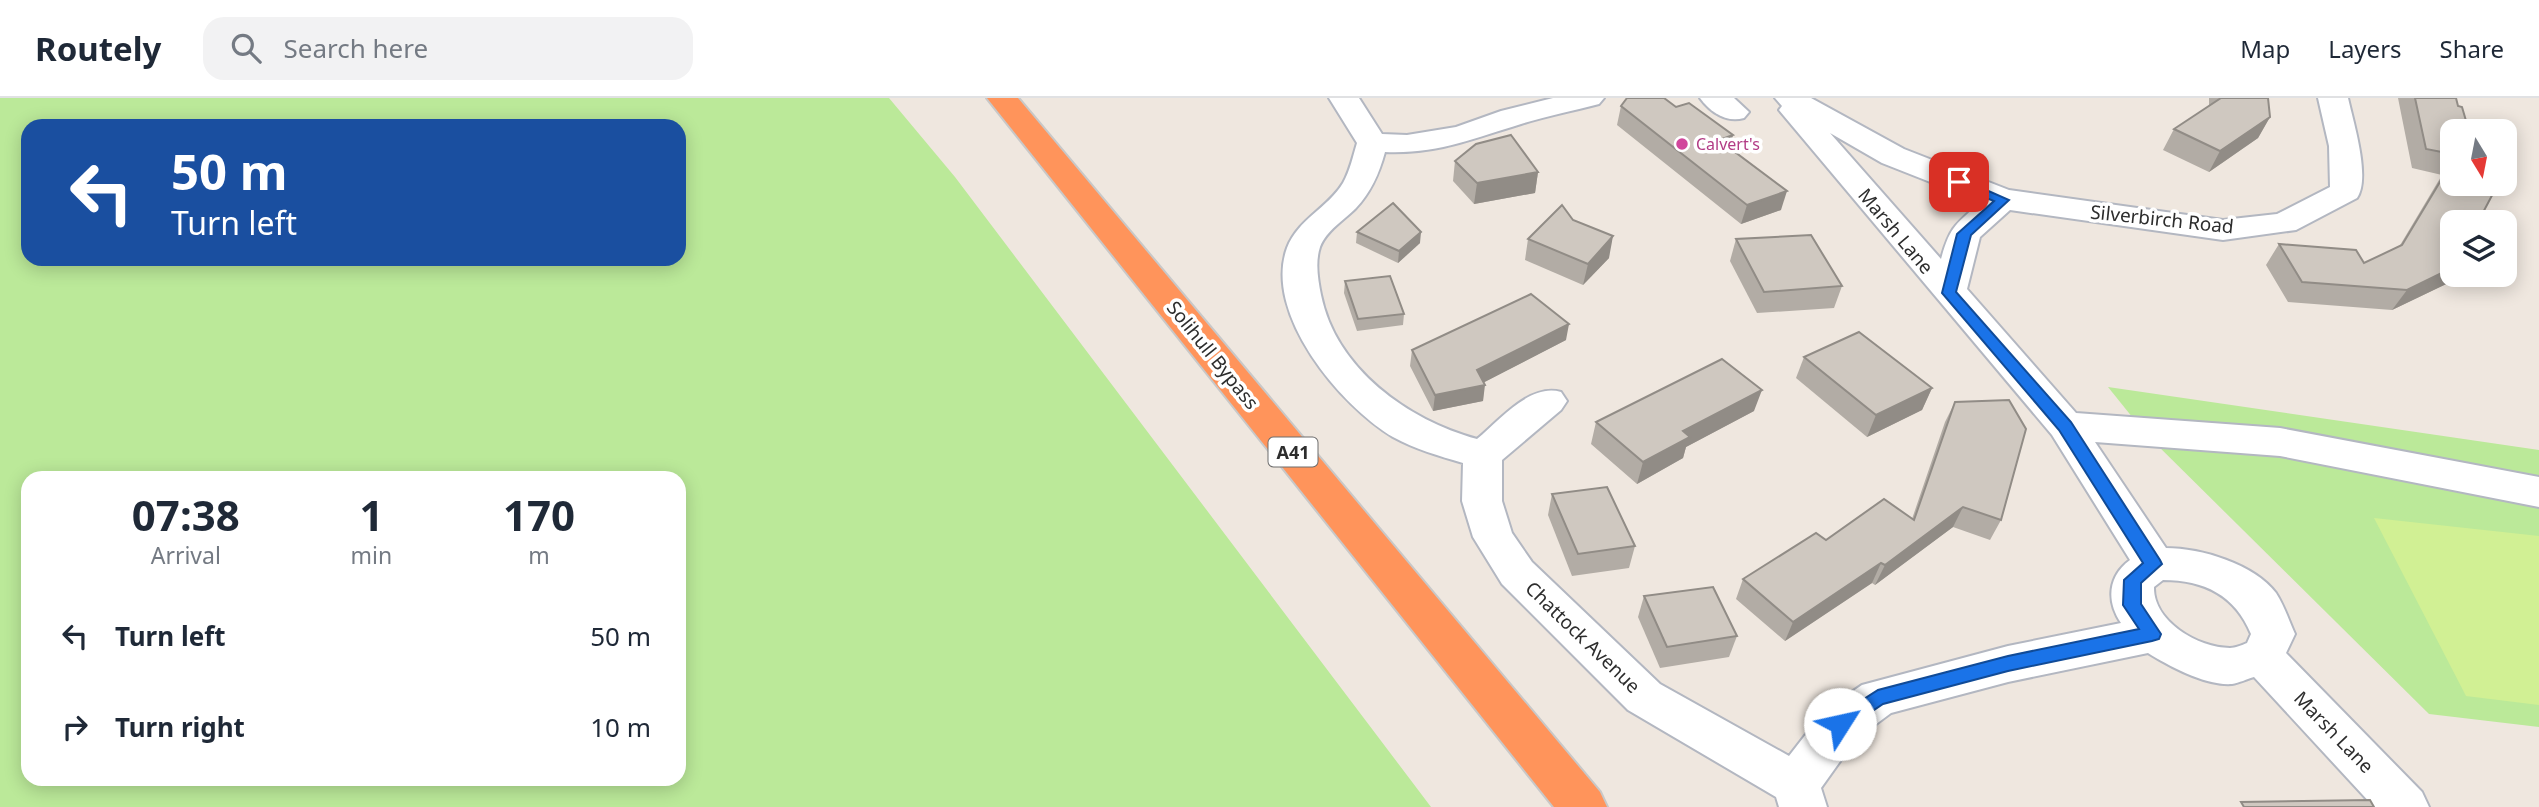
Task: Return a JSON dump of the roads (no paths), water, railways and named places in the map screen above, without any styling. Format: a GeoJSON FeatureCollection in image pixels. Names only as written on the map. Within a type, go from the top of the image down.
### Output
{"type":"FeatureCollection","features":[{"type":"Feature","properties":{"kind":"highway","name":"Solihull Bypass"},"geometry":{"type":"LineString","coordinates":[[1002,98],[1583,807]]}},
{"type":"Feature","properties":{"kind":"street"},"geometry":{"type":"LineString","coordinates":[[1344,98],[1372,143],[1364,172],[1353,192],[1324,220],[1304,247],[1299,270],[1309,316],[1321,345],[1375,406],[1420,435],[1483,455],[1549,401]]}},
{"type":"Feature","properties":{"kind":"street"},"geometry":{"type":"LineString","coordinates":[[1372,143],[1408,144],[1462,135],[1511,117],[1589,98]]}},
{"type":"Feature","properties":{"kind":"street","name":"Silverbirch Road"},"geometry":{"type":"LineString","coordinates":[[1789,98],[1893,156],[2003,200],[2223,230],[2286,223],[2346,191],[2344,146],[2333,98]]}},
{"type":"Feature","properties":{"kind":"street","name":"Marsh Lane"},"geometry":{"type":"LineString","coordinates":[[1789,98],[1807,126],[2065,426],[2154,564]]}},
{"type":"Feature","properties":{"kind":"street"},"geometry":{"type":"LineString","coordinates":[[1949,293],[1964,234],[2003,200]]}},
{"type":"Feature","properties":{"kind":"street"},"geometry":{"type":"LineString","coordinates":[[2065,426],[2280,442],[2539,492]]}},
{"type":"Feature","properties":{"kind":"street","name":"Chattock Avenue"},"geometry":{"type":"LineString","coordinates":[[1483,455],[1482,501],[1493,537],[1517,573],[1644,697],[1800,795]]}},
{"type":"Feature","properties":{"kind":"street"},"geometry":{"type":"LineString","coordinates":[[2154,564],[2189,564],[2228,579],[2260,604],[2273,634],[2262,657],[2231,666],[2190,657],[2152,634],[2132,605],[2133,580],[2154,564]]}},
{"type":"Feature","properties":{"kind":"street"},"geometry":{"type":"LineString","coordinates":[[1800,795],[1840,724],[1878,698],[2008,664],[2152,634]]}},
{"type":"Feature","properties":{"kind":"street","name":"Marsh Lane"},"geometry":{"type":"LineString","coordinates":[[2262,657],[2405,807]]}},
{"type":"Feature","properties":{"kind":"place","name":"Calvert's"},"geometry":{"type":"Point","coordinates":[1682,144]}}]}
